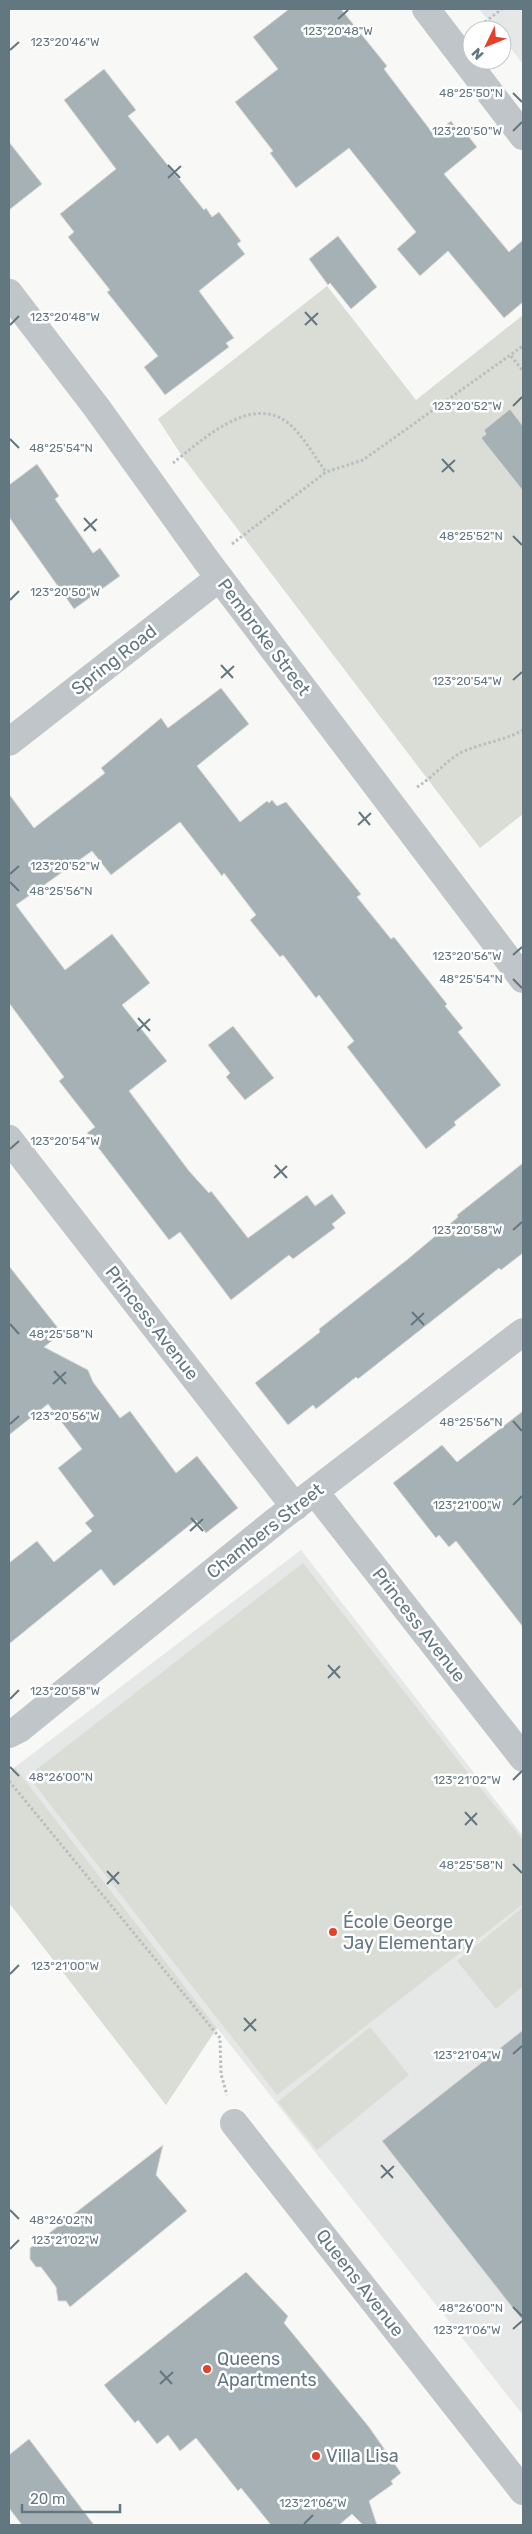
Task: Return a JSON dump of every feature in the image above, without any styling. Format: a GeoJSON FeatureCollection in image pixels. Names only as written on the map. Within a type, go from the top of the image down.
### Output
{"type":"FeatureCollection","features":[{"type":"Feature","properties":{"kind":"street"},"geometry":{"type":"LineString","coordinates":[[426,9],[523,136]]}},
{"type":"Feature","properties":{"kind":"street","name":"Pembroke Street"},"geometry":{"type":"LineString","coordinates":[[9,293],[97,408],[212,569],[523,979]]}},
{"type":"Feature","properties":{"kind":"street","name":"Spring Road"},"geometry":{"type":"LineString","coordinates":[[9,742],[212,569]]}},
{"type":"Feature","properties":{"kind":"street","name":"Princess Avenue"},"geometry":{"type":"LineString","coordinates":[[9,1139],[305,1500],[523,1758]]}},
{"type":"Feature","properties":{"kind":"street","name":"Chambers Street"},"geometry":{"type":"LineString","coordinates":[[9,1734],[19,1729],[305,1500],[523,1332]]}},
{"type":"Feature","properties":{"kind":"street","name":"Queens Avenue"},"geometry":{"type":"LineString","coordinates":[[234,2123],[523,2491]]}},
{"type":"Feature","properties":{"kind":"path"},"geometry":{"type":"LineString","coordinates":[[488,20],[502,9]]}},
{"type":"Feature","properties":{"kind":"path"},"geometry":{"type":"LineString","coordinates":[[212,569],[242,537],[326,472],[363,460],[457,391],[511,356],[523,346]]}},
{"type":"Feature","properties":{"kind":"path"},"geometry":{"type":"LineString","coordinates":[[511,356],[523,371]]}},
{"type":"Feature","properties":{"kind":"path"},"geometry":{"type":"LineString","coordinates":[[149,481],[224,425],[250,414],[265,414],[281,418],[290,424],[326,472]]}},
{"type":"Feature","properties":{"kind":"path"},"geometry":{"type":"LineString","coordinates":[[391,804],[428,780],[458,754],[482,744],[515,735],[523,730]]}},
{"type":"Feature","properties":{"kind":"path"},"geometry":{"type":"LineString","coordinates":[[9,1782],[220,2038],[221,2074],[234,2123]]}},
{"type":"Feature","properties":{"kind":"shaded area"},"geometry":{"type":"Polygon","coordinates":[[[479,9],[523,9],[523,64],[512,50],[512,20],[488,20],[479,9]]]}},
{"type":"Feature","properties":{"kind":"shaded area"},"geometry":{"type":"Polygon","coordinates":[[[327,286],[416,400],[523,315],[523,814],[480,848],[182,456],[158,419],[327,286]]]}},
{"type":"Feature","properties":{"kind":"shaded area","name":"École George Jay Elementary"},"geometry":{"type":"Polygon","coordinates":[[[301,1550],[523,1836],[523,2415],[217,2028],[15,1767],[301,1550]]]}},
{"type":"Feature","properties":{"kind":"shaded area","name":"École George Jay Elementary"},"geometry":{"type":"Polygon","coordinates":[[[303,1563],[523,1840],[523,1904],[277,2095],[28,1776],[303,1563]]]}},
{"type":"Feature","properties":{"kind":"shaded area"},"geometry":{"type":"Polygon","coordinates":[[[15,1767],[217,2028],[166,2105],[9,1903],[9,1773],[15,1767]]]}},
{"type":"Feature","properties":{"kind":"shaded area"},"geometry":{"type":"Polygon","coordinates":[[[523,1907],[523,1986],[496,2009],[457,1961],[523,1907]]]}},
{"type":"Feature","properties":{"kind":"shaded area"},"geometry":{"type":"Polygon","coordinates":[[[370,2027],[409,2075],[317,2150],[278,2102],[370,2027]]]}},
{"type":"Feature","properties":{"kind":"building"},"geometry":{"type":"Polygon","coordinates":[[[289,9],[341,9],[387,66],[384,69],[434,135],[451,121],[457,129],[460,126],[477,147],[444,174],[509,252],[523,240],[523,302],[504,318],[448,251],[420,276],[397,249],[416,232],[349,148],[296,188],[270,153],[273,151],[235,102],[278,69],[253,37],[289,9]]]}},
{"type":"Feature","properties":{"kind":"building"},"geometry":{"type":"Polygon","coordinates":[[[104,69],[136,110],[128,116],[204,210],[206,208],[212,217],[219,212],[241,241],[237,244],[245,254],[199,291],[234,338],[226,343],[229,347],[165,395],[144,367],[158,356],[107,292],[110,290],[68,237],[74,232],[60,214],[116,169],[64,100],[104,69]]]}},
{"type":"Feature","properties":{"kind":"building"},"geometry":{"type":"Polygon","coordinates":[[[9,142],[42,184],[9,210],[9,142]]]}},
{"type":"Feature","properties":{"kind":"building"},"geometry":{"type":"Polygon","coordinates":[[[338,236],[377,287],[351,309],[330,283],[328,285],[309,259],[338,236]]]}},
{"type":"Feature","properties":{"kind":"building"},"geometry":{"type":"Polygon","coordinates":[[[510,409],[523,426],[523,491],[481,438],[486,434],[484,430],[510,409]]]}},
{"type":"Feature","properties":{"kind":"building"},"geometry":{"type":"Polygon","coordinates":[[[37,464],[59,496],[55,499],[93,553],[100,548],[120,576],[74,609],[9,517],[9,485],[37,464]]]}},
{"type":"Feature","properties":{"kind":"building"},"geometry":{"type":"Polygon","coordinates":[[[221,688],[249,724],[197,766],[240,822],[267,801],[269,803],[272,800],[277,806],[286,802],[361,894],[357,897],[391,939],[394,937],[447,1004],[445,1006],[463,1028],[458,1032],[501,1085],[454,1122],[456,1125],[426,1149],[347,1047],[354,1041],[319,995],[316,998],[283,955],[280,957],[250,920],[256,915],[224,873],[222,876],[180,822],[111,875],[92,851],[16,905],[65,970],[112,934],[150,983],[122,1005],[167,1061],[129,1091],[189,1171],[209,1193],[211,1191],[248,1238],[307,1195],[315,1206],[332,1194],[346,1213],[332,1224],[335,1228],[293,1259],[289,1255],[231,1300],[180,1232],[169,1240],[87,1133],[95,1127],[59,1081],[64,1077],[9,1003],[9,794],[34,828],[105,773],[101,768],[161,718],[168,728],[221,688]]]}},
{"type":"Feature","properties":{"kind":"building"},"geometry":{"type":"Polygon","coordinates":[[[233,1026],[274,1078],[245,1100],[226,1077],[230,1073],[208,1045],[233,1026]]]}},
{"type":"Feature","properties":{"kind":"building"},"geometry":{"type":"Polygon","coordinates":[[[523,1163],[523,1253],[501,1270],[499,1268],[358,1379],[356,1377],[316,1409],[313,1405],[288,1425],[255,1383],[320,1332],[319,1329],[408,1259],[458,1217],[457,1215],[523,1163]]]}},
{"type":"Feature","properties":{"kind":"building"},"geometry":{"type":"Polygon","coordinates":[[[9,1266],[62,1333],[44,1347],[88,1370],[93,1382],[120,1418],[130,1411],[176,1473],[197,1456],[238,1508],[206,1533],[196,1520],[114,1586],[101,1569],[9,1644],[9,1563],[37,1541],[54,1562],[92,1531],[85,1523],[94,1516],[58,1468],[82,1449],[48,1404],[9,1435],[9,1266]]]}},
{"type":"Feature","properties":{"kind":"building"},"geometry":{"type":"Polygon","coordinates":[[[523,1411],[523,1627],[456,1541],[449,1547],[439,1535],[436,1538],[393,1483],[442,1445],[457,1462],[523,1411]]]}},
{"type":"Feature","properties":{"kind":"building"},"geometry":{"type":"Polygon","coordinates":[[[523,2030],[523,2321],[382,2141],[523,2030]]]}},
{"type":"Feature","properties":{"kind":"building"},"geometry":{"type":"Polygon","coordinates":[[[163,2145],[156,2175],[187,2211],[70,2307],[66,2301],[58,2301],[56,2287],[41,2267],[36,2267],[30,2259],[30,2248],[163,2145]]]}},
{"type":"Feature","properties":{"kind":"building"},"geometry":{"type":"Polygon","coordinates":[[[246,2272],[288,2316],[284,2323],[369,2427],[401,2473],[391,2481],[393,2484],[369,2501],[377,2525],[363,2525],[352,2514],[339,2525],[271,2525],[241,2488],[238,2491],[196,2438],[180,2451],[168,2435],[157,2444],[138,2420],[135,2423],[104,2385],[246,2272]]]}},
{"type":"Feature","properties":{"kind":"building"},"geometry":{"type":"Polygon","coordinates":[[[29,2439],[94,2525],[22,2525],[9,2508],[9,2455],[29,2439]]]}},
{"type":"Feature","properties":{"kind":"place","name":"École George Jay Elementary"},"geometry":{"type":"Point","coordinates":[333,1932]}},
{"type":"Feature","properties":{"kind":"place","name":"Queens Apartments"},"geometry":{"type":"Point","coordinates":[207,2369]}},
{"type":"Feature","properties":{"kind":"place","name":"Villa Lisa"},"geometry":{"type":"Point","coordinates":[316,2456]}}]}
